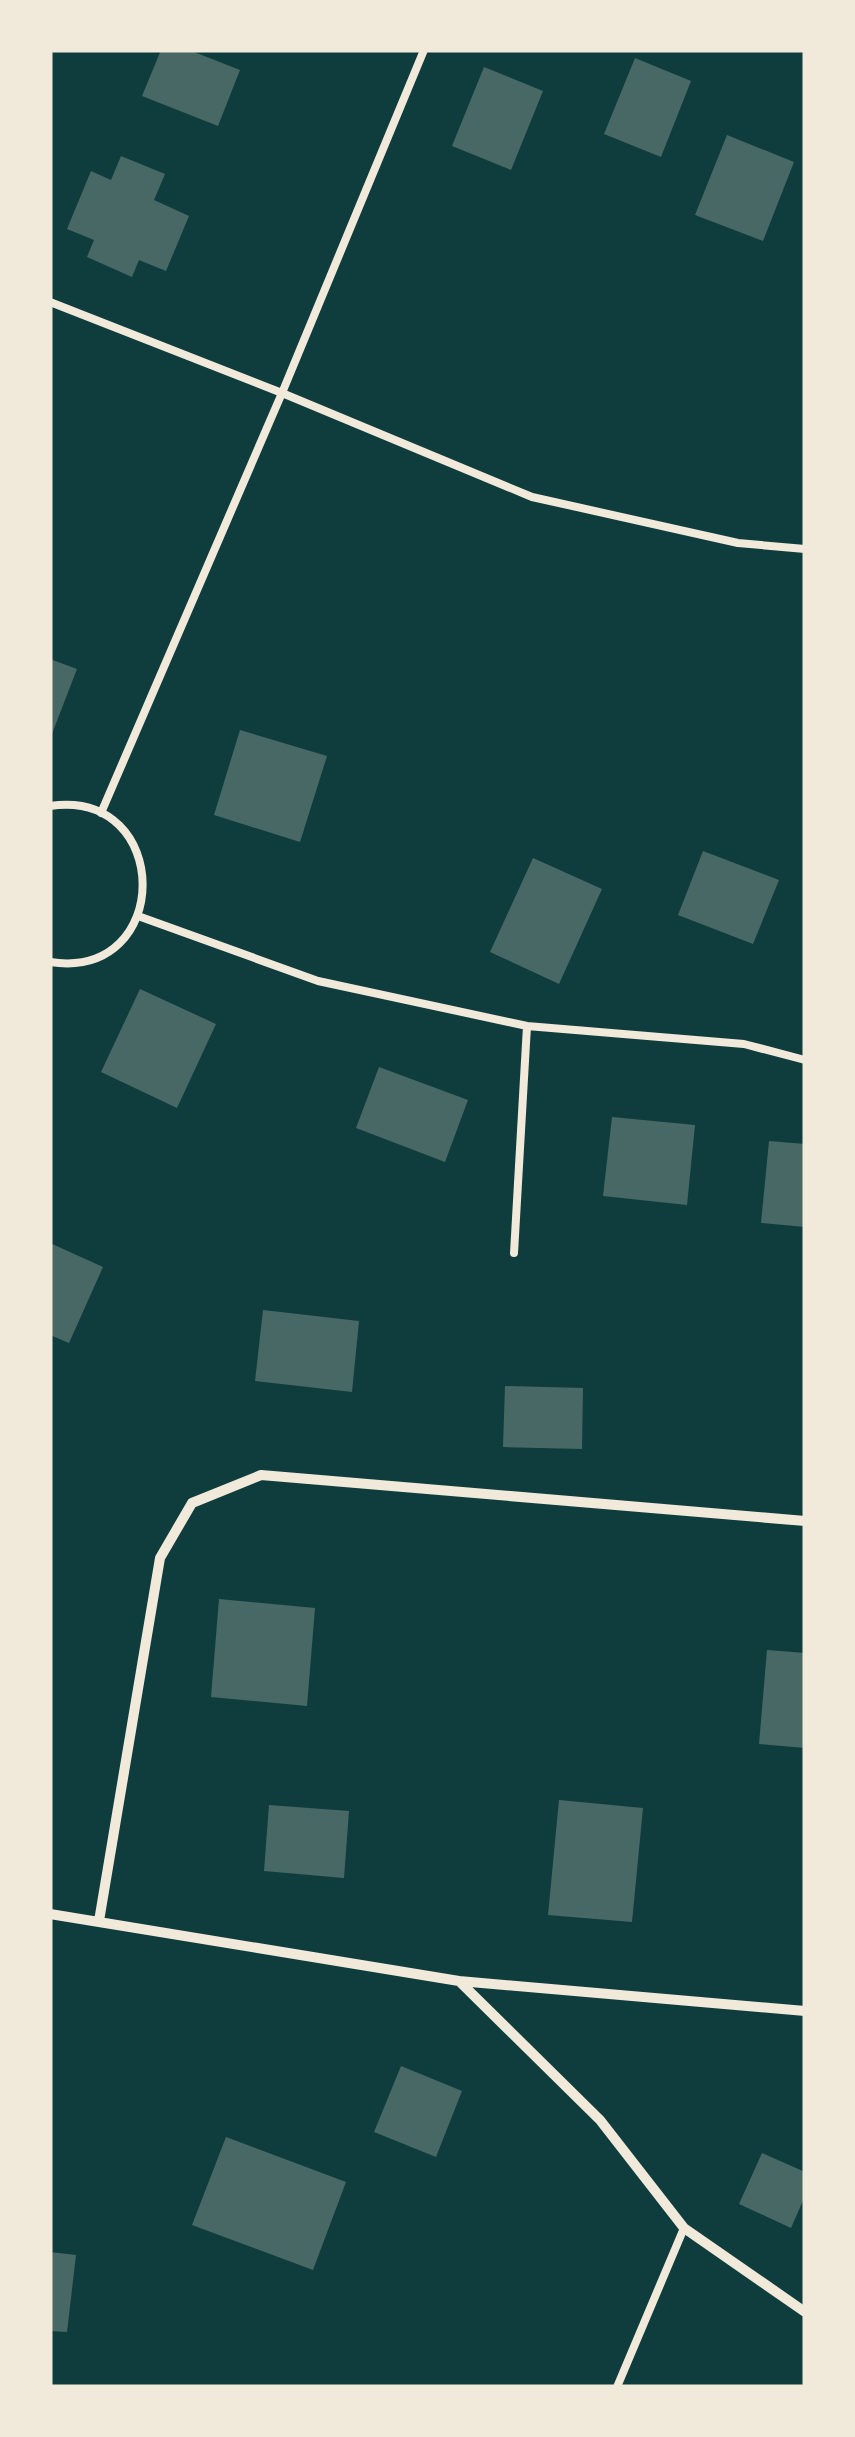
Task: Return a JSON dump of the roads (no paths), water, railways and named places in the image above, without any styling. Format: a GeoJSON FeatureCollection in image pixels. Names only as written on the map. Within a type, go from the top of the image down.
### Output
{"type":"FeatureCollection","features":[{"type":"Feature","properties":{"kind":"street"},"geometry":{"type":"LineString","coordinates":[[99,1921],[160,1558],[192,1503],[261,1476],[805,1521]]}},
{"type":"Feature","properties":{"kind":"street"},"geometry":{"type":"LineString","coordinates":[[50,1914],[459,1981],[805,2012]]}},
{"type":"Feature","properties":{"kind":"street"},"geometry":{"type":"LineString","coordinates":[[459,1981],[600,2120],[684,2228],[805,2312]]}},
{"type":"Feature","properties":{"kind":"lane"},"geometry":{"type":"LineString","coordinates":[[101,812],[282,393],[424,50]]}},
{"type":"Feature","properties":{"kind":"lane"},"geometry":{"type":"LineString","coordinates":[[50,302],[532,497],[738,543],[805,549]]}},
{"type":"Feature","properties":{"kind":"lane"},"geometry":{"type":"LineString","coordinates":[[50,806],[78,805],[101,812],[120,826],[139,857],[144,892],[138,916],[126,936],[109,951],[88,961],[50,962]]}},
{"type":"Feature","properties":{"kind":"lane"},"geometry":{"type":"LineString","coordinates":[[138,916],[318,982],[527,1026],[744,1044],[805,1060]]}},
{"type":"Feature","properties":{"kind":"lane"},"geometry":{"type":"LineString","coordinates":[[514,1253],[527,1026]]}},
{"type":"Feature","properties":{"kind":"lane"},"geometry":{"type":"LineString","coordinates":[[617,2387],[684,2228]]}}]}
